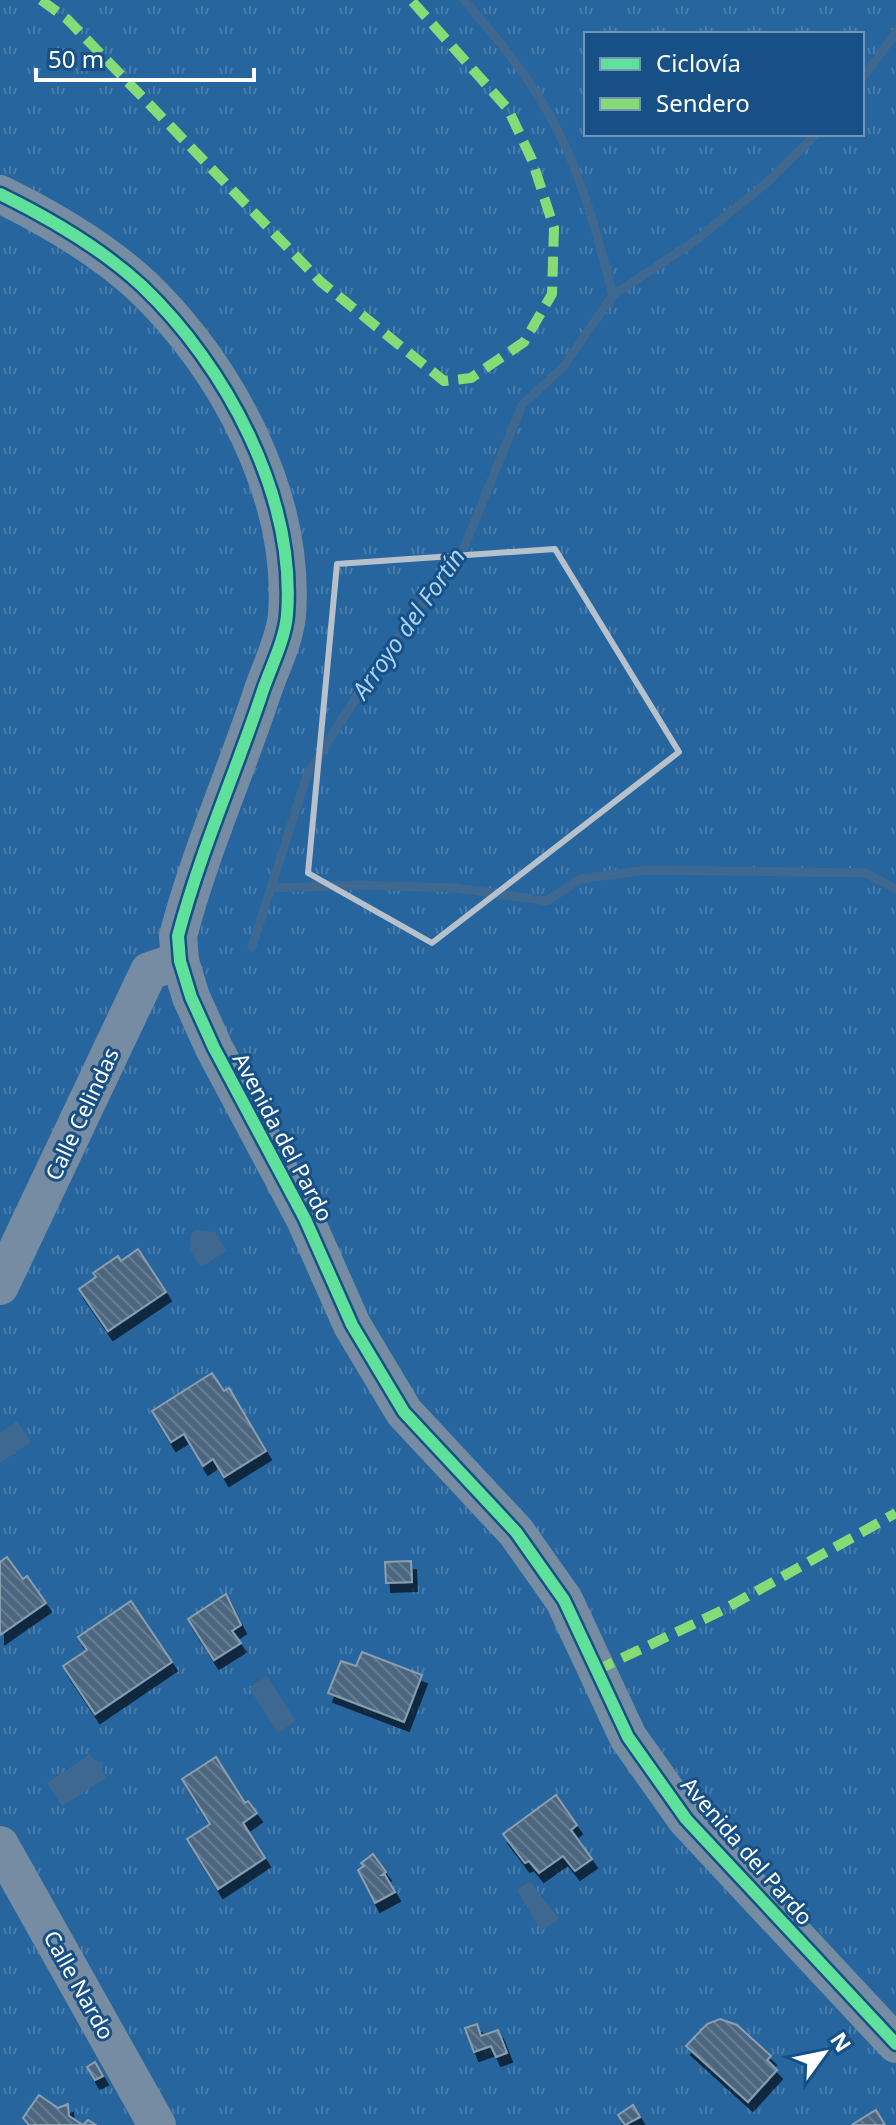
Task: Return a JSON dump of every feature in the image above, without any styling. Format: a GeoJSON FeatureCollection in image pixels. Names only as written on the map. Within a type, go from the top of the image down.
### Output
{"type":"FeatureCollection","features":[{"type":"Feature","properties":{"kind":"street","name":"Avenida del Pardo"},"geometry":{"type":"LineString","coordinates":[[0,194],[95,250],[141,286],[180,330],[215,376],[241,421],[263,471],[280,528],[287,618],[178,936],[180,961],[214,1048],[305,1219],[352,1325],[404,1412],[516,1532],[564,1600],[628,1737],[686,1819],[896,2044]]}},
{"type":"Feature","properties":{"kind":"street","name":"Calle Celindas"},"geometry":{"type":"LineString","coordinates":[[0,1286],[149,971],[180,961]]}},
{"type":"Feature","properties":{"kind":"street","name":"Calle Nardo"},"geometry":{"type":"LineString","coordinates":[[0,1845],[157,2125]]}},
{"type":"Feature","properties":{"kind":"highlighted area"},"geometry":{"type":"Polygon","coordinates":[[[555,549],[679,752],[432,943],[308,873],[337,564],[555,549]]]}},
{"type":"Feature","properties":{"kind":"green space"},"geometry":{"type":"Polygon","coordinates":[[[0,0],[896,0],[896,2125],[0,2125],[0,0]]]}},
{"type":"Feature","properties":{"kind":"shaded area"},"geometry":{"type":"Polygon","coordinates":[[[196,1230],[215,1232],[227,1251],[201,1267],[189,1249],[192,1233],[196,1230]]]}},
{"type":"Feature","properties":{"kind":"shaded area"},"geometry":{"type":"Polygon","coordinates":[[[17,1421],[31,1442],[0,1463],[0,1433],[17,1421]]]}},
{"type":"Feature","properties":{"kind":"shaded area"},"geometry":{"type":"Polygon","coordinates":[[[267,1676],[296,1721],[278,1733],[249,1688],[267,1676]]]}},
{"type":"Feature","properties":{"kind":"shaded area"},"geometry":{"type":"Polygon","coordinates":[[[90,1754],[95,1761],[103,1763],[102,1771],[106,1778],[62,1806],[47,1783],[90,1754]]]}},
{"type":"Feature","properties":{"kind":"shaded area"},"geometry":{"type":"Polygon","coordinates":[[[530,1881],[559,1919],[541,1931],[517,1890],[530,1881]]]}},
{"type":"Feature","properties":{"kind":"building"},"geometry":{"type":"Polygon","coordinates":[[[138,1249],[166,1292],[108,1331],[79,1289],[96,1277],[93,1273],[118,1256],[121,1261],[138,1249]]]}},
{"type":"Feature","properties":{"kind":"building"},"geometry":{"type":"Polygon","coordinates":[[[212,1373],[224,1391],[229,1388],[266,1451],[224,1477],[213,1459],[203,1466],[184,1434],[171,1442],[152,1411],[212,1373]]]}},
{"type":"Feature","properties":{"kind":"building"},"geometry":{"type":"Polygon","coordinates":[[[7,1557],[23,1579],[27,1576],[46,1603],[0,1635],[0,1562],[7,1557]]]}},
{"type":"Feature","properties":{"kind":"building"},"geometry":{"type":"Polygon","coordinates":[[[411,1561],[412,1582],[386,1583],[385,1562],[411,1561]]]}},
{"type":"Feature","properties":{"kind":"building"},"geometry":{"type":"Polygon","coordinates":[[[226,1594],[241,1625],[232,1631],[241,1643],[214,1660],[188,1619],[226,1594]]]}},
{"type":"Feature","properties":{"kind":"building"},"geometry":{"type":"Polygon","coordinates":[[[131,1601],[172,1662],[95,1714],[63,1666],[87,1650],[78,1637],[131,1601]]]}},
{"type":"Feature","properties":{"kind":"building"},"geometry":{"type":"Polygon","coordinates":[[[362,1652],[422,1675],[404,1722],[328,1693],[341,1661],[356,1666],[362,1652]]]}},
{"type":"Feature","properties":{"kind":"building"},"geometry":{"type":"Polygon","coordinates":[[[216,1757],[245,1803],[248,1801],[257,1813],[243,1823],[265,1858],[218,1889],[187,1839],[210,1824],[182,1779],[216,1757]]]}},
{"type":"Feature","properties":{"kind":"building"},"geometry":{"type":"Polygon","coordinates":[[[556,1795],[577,1825],[571,1830],[592,1859],[575,1871],[563,1856],[539,1873],[529,1861],[525,1863],[503,1834],[556,1795]]]}},
{"type":"Feature","properties":{"kind":"building"},"geometry":{"type":"Polygon","coordinates":[[[373,1854],[386,1872],[382,1875],[395,1892],[375,1903],[358,1870],[364,1866],[361,1863],[373,1854]]]}},
{"type":"Feature","properties":{"kind":"building"},"geometry":{"type":"Polygon","coordinates":[[[720,2019],[737,2025],[771,2056],[767,2060],[777,2070],[748,2102],[686,2046],[707,2024],[720,2019]]]}},
{"type":"Feature","properties":{"kind":"building"},"geometry":{"type":"Polygon","coordinates":[[[477,2024],[481,2036],[498,2030],[507,2053],[496,2057],[491,2046],[474,2052],[465,2028],[477,2024]]]}},
{"type":"Feature","properties":{"kind":"building"},"geometry":{"type":"Polygon","coordinates":[[[95,2062],[103,2076],[95,2080],[87,2067],[95,2062]]]}},
{"type":"Feature","properties":{"kind":"building"},"geometry":{"type":"Polygon","coordinates":[[[39,2095],[58,2108],[68,2104],[69,2116],[83,2125],[29,2125],[23,2118],[39,2095]]]}},
{"type":"Feature","properties":{"kind":"building"},"geometry":{"type":"Polygon","coordinates":[[[633,2105],[640,2117],[625,2125],[618,2115],[633,2105]]]}},
{"type":"Feature","properties":{"kind":"building"},"geometry":{"type":"Polygon","coordinates":[[[876,2110],[885,2125],[852,2125],[853,2124],[876,2110]]]}},
{"type":"Feature","properties":{"kind":"waterway"},"geometry":{"type":"LineString","coordinates":[[464,0],[515,62],[558,131],[583,191],[613,295]]}},
{"type":"Feature","properties":{"kind":"waterway","name":"Arroyo del Fortín"},"geometry":{"type":"LineString","coordinates":[[864,76],[896,32]]}},
{"type":"Feature","properties":{"kind":"waterway","name":"Arroyo del Fortín"},"geometry":{"type":"LineString","coordinates":[[252,947],[307,775],[376,666],[463,550],[522,405],[563,367],[613,295],[691,244],[769,181],[814,136]]}},
{"type":"Feature","properties":{"kind":"waterway"},"geometry":{"type":"LineString","coordinates":[[272,888],[362,885],[456,888],[547,901],[580,879],[647,870],[865,873],[896,889]]}},
{"type":"Feature","properties":{"kind":"marked path"},"geometry":{"type":"LineString","coordinates":[[41,0],[67,19],[321,282],[444,381],[471,378],[524,342],[552,294],[554,228],[532,160],[508,109],[411,0]]}},
{"type":"Feature","properties":{"kind":"marked path"},"geometry":{"type":"LineString","coordinates":[[595,1671],[723,1610],[896,1513]]}},
{"type":"Feature","properties":{"kind":"cycle path"},"geometry":{"type":"LineString","coordinates":[[0,194],[56,224],[110,259],[173,318],[227,394],[249,436],[267,480],[280,525],[287,570],[284,634],[207,843],[178,936],[180,961],[191,997],[214,1048],[305,1219],[352,1325],[404,1412],[516,1532],[564,1600],[628,1737],[686,1819],[896,2044]]}}]}
